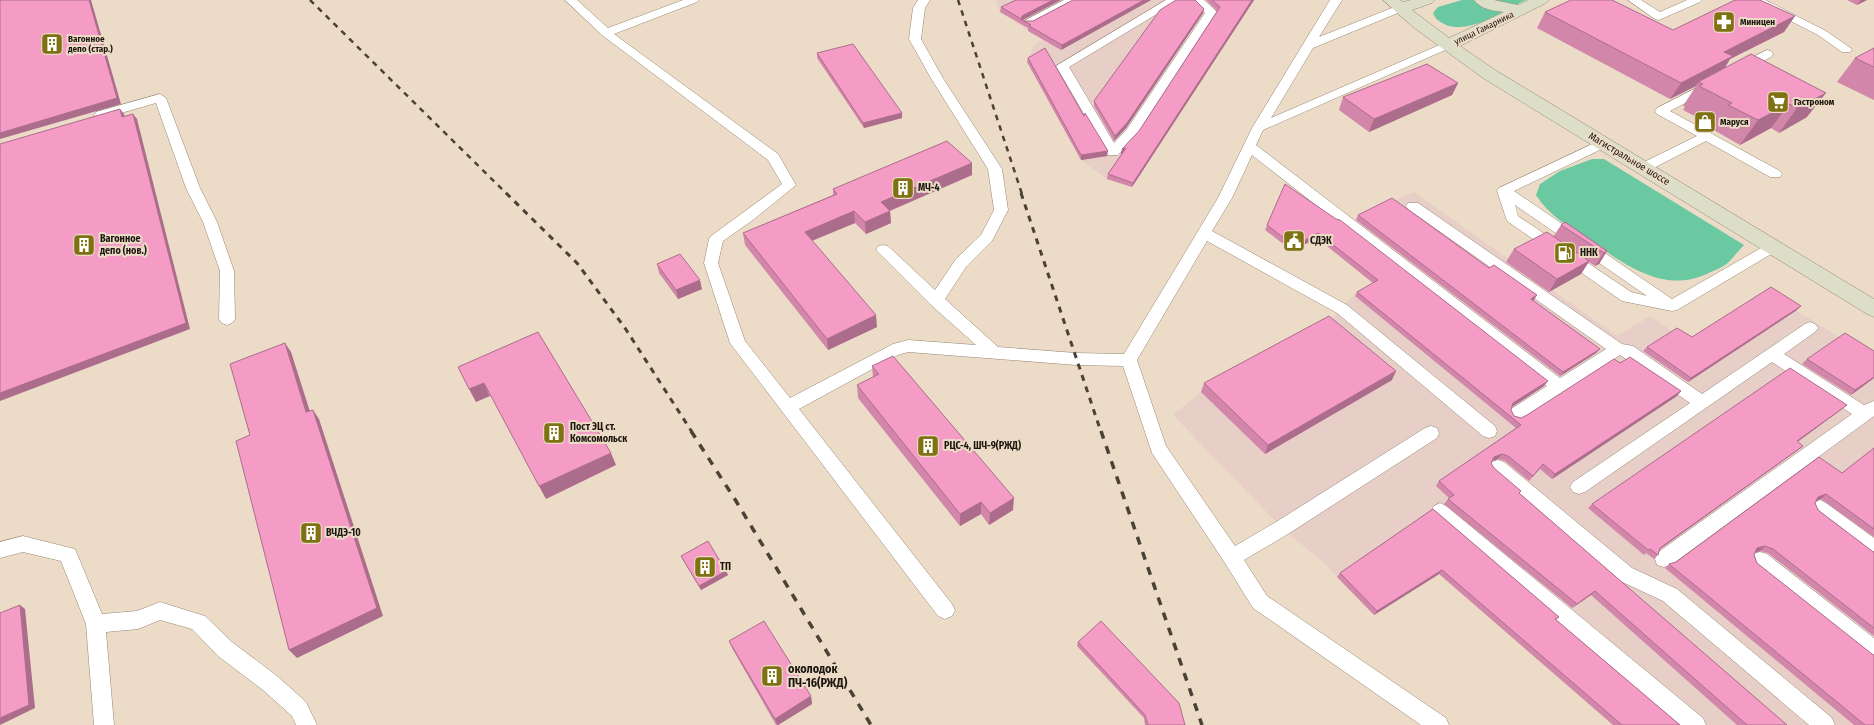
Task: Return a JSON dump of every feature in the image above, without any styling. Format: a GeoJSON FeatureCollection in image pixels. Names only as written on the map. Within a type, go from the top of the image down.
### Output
{"type":"FeatureCollection","features":[{"type":"Feature","properties":{"kind":"main road"},"geometry":{"type":"LineString","coordinates":[[1396,4],[1427,0]]}},
{"type":"Feature","properties":{"kind":"main road"},"geometry":{"type":"LineString","coordinates":[[1482,0],[1494,6],[1520,10]]}},
{"type":"Feature","properties":{"kind":"main road","name":"улица Гамарника"},"geometry":{"type":"LineString","coordinates":[[1448,45],[1540,0]]}},
{"type":"Feature","properties":{"kind":"main road","name":"Магистральное шоссе"},"geometry":{"type":"LineString","coordinates":[[1396,4],[1419,24],[1489,74],[1874,309]]}},
{"type":"Feature","properties":{"kind":"lane"},"geometry":{"type":"LineString","coordinates":[[571,0],[606,33],[773,157],[789,185],[748,217],[716,239],[710,263],[738,343],[945,610]]}},
{"type":"Feature","properties":{"kind":"lane"},"geometry":{"type":"LineString","coordinates":[[606,33],[693,0]]}},
{"type":"Feature","properties":{"kind":"lane"},"geometry":{"type":"LineString","coordinates":[[924,0],[919,8],[915,39],[938,80],[995,169],[1001,210],[987,238],[961,263],[936,301]]}},
{"type":"Feature","properties":{"kind":"lane"},"geometry":{"type":"LineString","coordinates":[[1028,22],[1073,0]]}},
{"type":"Feature","properties":{"kind":"lane"},"geometry":{"type":"LineString","coordinates":[[1174,0],[1062,66],[1114,152],[1132,132],[1211,12],[1198,0]]}},
{"type":"Feature","properties":{"kind":"lane"},"geometry":{"type":"LineString","coordinates":[[1634,0],[1659,17],[1696,0]]}},
{"type":"Feature","properties":{"kind":"lane"},"geometry":{"type":"LineString","coordinates":[[1756,0],[1822,33],[1846,49]]}},
{"type":"Feature","properties":{"kind":"lane"},"geometry":{"type":"LineString","coordinates":[[1329,1],[1310,45],[1258,128],[1225,198],[1128,360],[1158,448],[1232,557],[1260,602],[1439,725]]}},
{"type":"Feature","properties":{"kind":"lane"},"geometry":{"type":"LineString","coordinates":[[1310,45],[1396,4]]}},
{"type":"Feature","properties":{"kind":"lane"},"geometry":{"type":"LineString","coordinates":[[1258,128],[1448,45]]}},
{"type":"Feature","properties":{"kind":"lane"},"geometry":{"type":"LineString","coordinates":[[1767,54],[1661,111],[1775,174]]}},
{"type":"Feature","properties":{"kind":"lane"},"geometry":{"type":"LineString","coordinates":[[84,120],[160,98],[193,188],[210,222],[227,272],[228,319]]}},
{"type":"Feature","properties":{"kind":"lane"},"geometry":{"type":"LineString","coordinates":[[1643,168],[1706,136]]}},
{"type":"Feature","properties":{"kind":"lane"},"geometry":{"type":"LineString","coordinates":[[1603,143],[1504,191],[1512,218],[1627,297],[1672,306],[1773,247]]}},
{"type":"Feature","properties":{"kind":"lane"},"geometry":{"type":"LineString","coordinates":[[1249,146],[1559,386]]}},
{"type":"Feature","properties":{"kind":"lane"},"geometry":{"type":"LineString","coordinates":[[1413,206],[1618,349],[1627,350],[1702,403]]}},
{"type":"Feature","properties":{"kind":"lane"},"geometry":{"type":"LineString","coordinates":[[1204,233],[1342,309],[1489,431]]}},
{"type":"Feature","properties":{"kind":"lane"},"geometry":{"type":"LineString","coordinates":[[883,250],[936,301],[994,353]]}},
{"type":"Feature","properties":{"kind":"lane"},"geometry":{"type":"LineString","coordinates":[[1579,487],[1810,328]]}},
{"type":"Feature","properties":{"kind":"lane"},"geometry":{"type":"LineString","coordinates":[[788,406],[893,350],[908,346],[994,353],[1128,360]]}},
{"type":"Feature","properties":{"kind":"lane"},"geometry":{"type":"LineString","coordinates":[[1517,414],[1618,349]]}},
{"type":"Feature","properties":{"kind":"lane"},"geometry":{"type":"LineString","coordinates":[[1664,559],[1869,410],[1772,354]]}},
{"type":"Feature","properties":{"kind":"lane"},"geometry":{"type":"LineString","coordinates":[[1232,557],[1282,528],[1431,433]]}},
{"type":"Feature","properties":{"kind":"lane"},"geometry":{"type":"LineString","coordinates":[[1498,467],[1625,574],[1670,595],[1825,725]]}},
{"type":"Feature","properties":{"kind":"lane"},"geometry":{"type":"LineString","coordinates":[[1820,508],[1874,548]]}},
{"type":"Feature","properties":{"kind":"lane"},"geometry":{"type":"LineString","coordinates":[[1440,511],[1696,725]]}},
{"type":"Feature","properties":{"kind":"lane"},"geometry":{"type":"LineString","coordinates":[[0,550],[23,544],[68,555],[96,624],[104,725]]}},
{"type":"Feature","properties":{"kind":"lane"},"geometry":{"type":"LineString","coordinates":[[1760,560],[1874,650]]}},
{"type":"Feature","properties":{"kind":"lane"},"geometry":{"type":"LineString","coordinates":[[96,624],[138,620],[160,611],[198,622],[225,649],[270,683],[298,709],[307,725]]}},
{"type":"Feature","properties":{"kind":"shaded area"},"geometry":{"type":"Polygon","coordinates":[[[996,0],[1254,0],[1132,187],[1107,179],[1081,160],[1027,61],[1034,45],[1043,40],[1000,12],[996,0]]]}},
{"type":"Feature","properties":{"kind":"shaded area"},"geometry":{"type":"Polygon","coordinates":[[[1414,192],[1617,336],[1650,316],[1688,342],[1767,292],[1874,359],[1874,725],[1614,725],[1440,574],[1374,615],[1325,564],[1282,528],[1173,415],[1201,392],[1326,325],[1353,296],[1376,286],[1317,238],[1347,222],[1414,192]]]}},
{"type":"Feature","properties":{"kind":"green space"},"geometry":{"type":"Polygon","coordinates":[[[1462,0],[1526,0],[1487,20],[1466,26],[1456,27],[1446,25],[1435,17],[1433,13],[1438,7],[1462,0]]]}},
{"type":"Feature","properties":{"kind":"green space"},"geometry":{"type":"Polygon","coordinates":[[[1592,159],[1604,159],[1744,245],[1730,261],[1723,266],[1694,278],[1679,281],[1663,279],[1634,269],[1561,221],[1547,209],[1536,195],[1540,184],[1560,171],[1592,159]]]}},
{"type":"Feature","properties":{"kind":"building","name":"Вагонное депо (стар.)"},"geometry":{"type":"Polygon","coordinates":[[[0,0],[89,0],[117,98],[0,133],[0,0]]]}},
{"type":"Feature","properties":{"kind":"building"},"geometry":{"type":"Polygon","coordinates":[[[1016,0],[1053,0],[1022,16],[1021,19],[1001,7],[1016,0]]]}},
{"type":"Feature","properties":{"kind":"building"},"geometry":{"type":"Polygon","coordinates":[[[1073,0],[1144,0],[1062,45],[1029,26],[1031,25],[1024,21],[1033,21],[1073,0]]]}},
{"type":"Feature","properties":{"kind":"building"},"geometry":{"type":"Polygon","coordinates":[[[1176,0],[1195,0],[1204,9],[1127,123],[1115,136],[1094,101],[1160,10],[1176,0]]]}},
{"type":"Feature","properties":{"kind":"building"},"geometry":{"type":"Polygon","coordinates":[[[1212,0],[1252,0],[1133,183],[1108,174],[1126,148],[1122,149],[1139,131],[1220,7],[1212,0]]]}},
{"type":"Feature","properties":{"kind":"building"},"geometry":{"type":"Polygon","coordinates":[[[1571,0],[1612,0],[1673,30],[1735,0],[1760,0],[1795,16],[1724,52],[1733,56],[1681,83],[1545,12],[1571,0]]]}},
{"type":"Feature","properties":{"kind":"building"},"geometry":{"type":"Polygon","coordinates":[[[853,44],[902,113],[863,123],[817,53],[853,44]]]}},
{"type":"Feature","properties":{"kind":"building"},"geometry":{"type":"Polygon","coordinates":[[[1045,48],[1084,116],[1085,113],[1108,151],[1081,155],[1028,58],[1045,48]]]}},
{"type":"Feature","properties":{"kind":"building"},"geometry":{"type":"Polygon","coordinates":[[[1874,48],[1874,67],[1855,58],[1874,48]]]}},
{"type":"Feature","properties":{"kind":"building"},"geometry":{"type":"Polygon","coordinates":[[[1751,54],[1826,93],[1797,108],[1789,104],[1758,120],[1728,105],[1732,103],[1699,86],[1703,84],[1698,82],[1751,54]]]}},
{"type":"Feature","properties":{"kind":"building"},"geometry":{"type":"Polygon","coordinates":[[[1427,64],[1458,83],[1374,119],[1343,97],[1427,64]]]}},
{"type":"Feature","properties":{"kind":"building","name":"Вагонное депо (нов.)"},"geometry":{"type":"Polygon","coordinates":[[[120,109],[122,117],[133,114],[186,323],[0,393],[0,144],[120,109]]]}},
{"type":"Feature","properties":{"kind":"building"},"geometry":{"type":"Polygon","coordinates":[[[947,141],[972,163],[881,202],[890,211],[865,222],[854,211],[805,232],[876,315],[827,339],[743,233],[837,194],[833,189],[947,141]]]}},
{"type":"Feature","properties":{"kind":"building"},"geometry":{"type":"Polygon","coordinates":[[[1285,184],[1336,219],[1340,220],[1548,381],[1513,403],[1511,410],[1514,416],[1521,418],[1527,415],[1614,359],[1620,363],[1630,357],[1681,391],[1555,474],[1543,464],[1533,476],[1508,456],[1502,454],[1494,457],[1491,463],[1494,468],[1521,491],[1519,493],[1787,725],[1747,725],[1595,591],[1577,604],[1448,499],[1454,495],[1439,481],[1521,425],[1357,292],[1378,280],[1318,233],[1298,244],[1287,235],[1284,238],[1267,225],[1285,184]]]}},
{"type":"Feature","properties":{"kind":"building"},"geometry":{"type":"Polygon","coordinates":[[[1392,198],[1489,268],[1494,265],[1537,295],[1531,299],[1600,349],[1563,372],[1358,215],[1392,198]]]}},
{"type":"Feature","properties":{"kind":"building"},"geometry":{"type":"Polygon","coordinates":[[[1565,222],[1607,251],[1604,253],[1561,225],[1565,222]]]}},
{"type":"Feature","properties":{"kind":"building"},"geometry":{"type":"Polygon","coordinates":[[[1547,232],[1589,261],[1557,279],[1514,249],[1547,232]]]}},
{"type":"Feature","properties":{"kind":"building"},"geometry":{"type":"Polygon","coordinates":[[[680,254],[700,280],[676,290],[657,264],[680,254]]]}},
{"type":"Feature","properties":{"kind":"building"},"geometry":{"type":"Polygon","coordinates":[[[1771,287],[1801,306],[1691,378],[1647,347],[1677,328],[1692,337],[1771,287]]]}},
{"type":"Feature","properties":{"kind":"building"},"geometry":{"type":"Polygon","coordinates":[[[1329,316],[1396,371],[1268,445],[1204,383],[1329,316]]]}},
{"type":"Feature","properties":{"kind":"building","name":"Пост ЭЦ ст. Комсомольск"},"geometry":{"type":"Polygon","coordinates":[[[538,332],[611,453],[539,486],[484,383],[469,389],[458,367],[538,332]]]}},
{"type":"Feature","properties":{"kind":"building"},"geometry":{"type":"Polygon","coordinates":[[[1845,333],[1874,351],[1874,377],[1855,390],[1807,359],[1845,333]]]}},
{"type":"Feature","properties":{"kind":"building","name":"ВЧДЭ-10"},"geometry":{"type":"Polygon","coordinates":[[[285,343],[306,412],[313,410],[377,608],[289,650],[236,441],[250,435],[230,364],[285,343]]]}},
{"type":"Feature","properties":{"kind":"building","name":"РЦС-4, ШЧ-9(РЖД)"},"geometry":{"type":"Polygon","coordinates":[[[893,356],[1014,498],[990,513],[981,502],[960,514],[857,385],[879,374],[872,366],[893,356]]]}},
{"type":"Feature","properties":{"kind":"building"},"geometry":{"type":"Polygon","coordinates":[[[1790,368],[1847,405],[1797,441],[1803,446],[1660,548],[1658,555],[1650,549],[1648,550],[1592,504],[1790,368]]]}},
{"type":"Feature","properties":{"kind":"building"},"geometry":{"type":"Polygon","coordinates":[[[1874,448],[1874,529],[1826,494],[1818,497],[1815,503],[1818,510],[1874,552],[1874,628],[1773,549],[1765,546],[1757,548],[1754,555],[1757,563],[1874,655],[1874,725],[1865,725],[1669,564],[1676,562],[1819,457],[1842,473],[1874,448]]]}},
{"type":"Feature","properties":{"kind":"building"},"geometry":{"type":"Polygon","coordinates":[[[1433,509],[1559,617],[1555,619],[1680,725],[1622,725],[1442,570],[1377,611],[1340,573],[1433,509]]]}},
{"type":"Feature","properties":{"kind":"building","name":"ТП"},"geometry":{"type":"Polygon","coordinates":[[[708,541],[726,571],[699,586],[681,556],[708,541]]]}},
{"type":"Feature","properties":{"kind":"building"},"geometry":{"type":"Polygon","coordinates":[[[20,605],[29,705],[0,718],[0,613],[20,605]]]}},
{"type":"Feature","properties":{"kind":"building","name":"околодок ПЧ-16(РЖД)"},"geometry":{"type":"Polygon","coordinates":[[[764,621],[811,696],[775,719],[729,641],[764,621]]]}},
{"type":"Feature","properties":{"kind":"building"},"geometry":{"type":"Polygon","coordinates":[[[1101,621],[1179,703],[1185,725],[1148,725],[1145,715],[1078,642],[1101,621]]]}},
{"type":"Feature","properties":{"kind":"railway"},"geometry":{"type":"LineString","coordinates":[[310,0],[507,194]]}},
{"type":"Feature","properties":{"kind":"railway"},"geometry":{"type":"LineString","coordinates":[[958,0],[1022,194]]}},
{"type":"Feature","properties":{"kind":"railway"},"geometry":{"type":"LineString","coordinates":[[506,193],[577,263],[625,328],[692,432]]}},
{"type":"Feature","properties":{"kind":"railway"},"geometry":{"type":"LineString","coordinates":[[1021,193],[1101,432]]}},
{"type":"Feature","properties":{"kind":"railway"},"geometry":{"type":"LineString","coordinates":[[691,431],[736,501],[871,725]]}},
{"type":"Feature","properties":{"kind":"railway"},"geometry":{"type":"LineString","coordinates":[[1101,431],[1202,725]]}},
{"type":"Feature","properties":{"kind":"place","name":"Миницен"},"geometry":{"type":"Point","coordinates":[1724,22]}},
{"type":"Feature","properties":{"kind":"place","name":"Вагонное депо (стар.)"},"geometry":{"type":"Point","coordinates":[52,44]}},
{"type":"Feature","properties":{"kind":"place","name":"Гастроном"},"geometry":{"type":"Point","coordinates":[1778,102]}},
{"type":"Feature","properties":{"kind":"place","name":"Маруся"},"geometry":{"type":"Point","coordinates":[1705,122]}},
{"type":"Feature","properties":{"kind":"place","name":"МЧ-4"},"geometry":{"type":"Point","coordinates":[903,188]}},
{"type":"Feature","properties":{"kind":"place","name":"СДЭК"},"geometry":{"type":"Point","coordinates":[1294,241]}},
{"type":"Feature","properties":{"kind":"place","name":"Вагонное депо (нов.)"},"geometry":{"type":"Point","coordinates":[84,245]}},
{"type":"Feature","properties":{"kind":"place","name":"ННК"},"geometry":{"type":"Point","coordinates":[1565,253]}},
{"type":"Feature","properties":{"kind":"place","name":"Пост ЭЦ ст. Комсомольск"},"geometry":{"type":"Point","coordinates":[554,433]}},
{"type":"Feature","properties":{"kind":"place","name":"РЦС-4, ШЧ-9(РЖД)"},"geometry":{"type":"Point","coordinates":[928,446]}},
{"type":"Feature","properties":{"kind":"place","name":"ВЧДЭ-10"},"geometry":{"type":"Point","coordinates":[311,533]}},
{"type":"Feature","properties":{"kind":"place","name":"ТП"},"geometry":{"type":"Point","coordinates":[705,567]}},
{"type":"Feature","properties":{"kind":"place","name":"околодок ПЧ-16(РЖД)"},"geometry":{"type":"Point","coordinates":[772,676]}}]}
